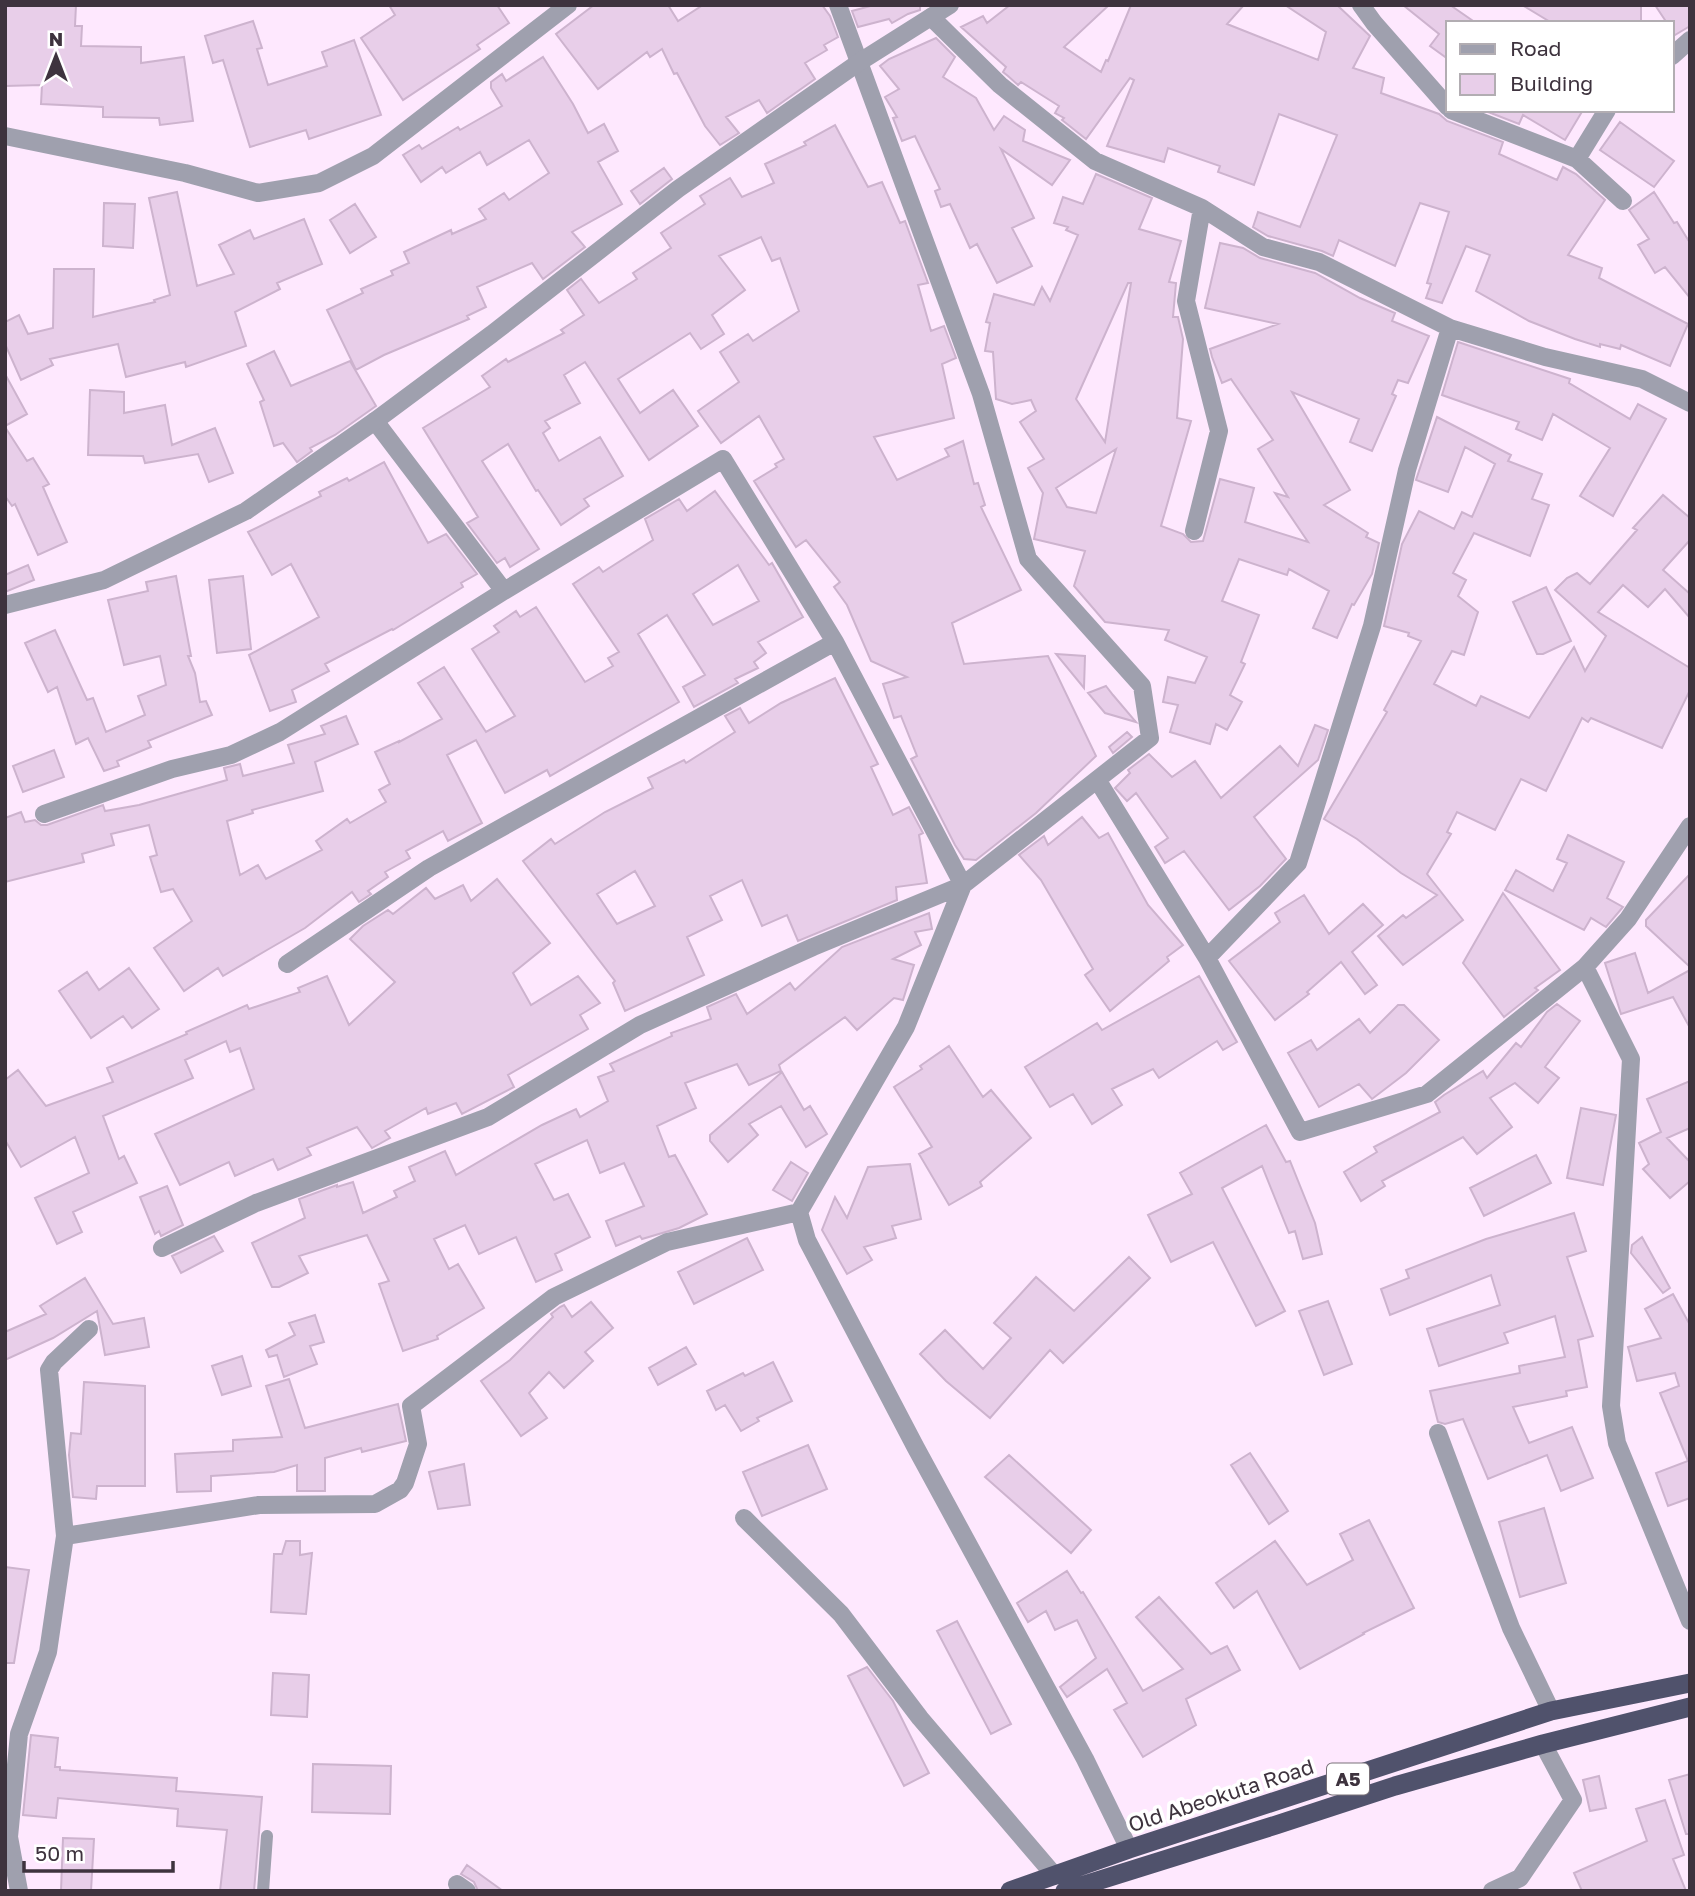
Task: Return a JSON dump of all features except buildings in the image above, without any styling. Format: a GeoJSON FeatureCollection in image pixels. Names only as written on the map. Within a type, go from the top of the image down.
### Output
{"type":"FeatureCollection","features":[{"type":"Feature","properties":{"kind":"highway","name":"Old Abeokuta Road"},"geometry":{"type":"LineString","coordinates":[[1072,1886],[1129,1849],[1551,1711],[1690,1683]]}},
{"type":"Feature","properties":{"kind":"highway","name":"Old Abeokuta Road"},"geometry":{"type":"LineString","coordinates":[[1010,1891],[1072,1886],[1395,1786],[1690,1707]]}},
{"type":"Feature","properties":{"kind":"street"},"geometry":{"type":"LineString","coordinates":[[5,136],[185,173],[258,193],[319,183],[373,156],[568,5]]}},
{"type":"Feature","properties":{"kind":"street"},"geometry":{"type":"LineString","coordinates":[[162,1248],[256,1203],[488,1117],[640,1025],[813,947],[963,885],[1150,738],[1142,686],[1028,559],[981,394],[838,5]]}},
{"type":"Feature","properties":{"kind":"street"},"geometry":{"type":"LineString","coordinates":[[5,605],[104,580],[246,511],[375,421],[678,190],[858,63],[950,5]]}},
{"type":"Feature","properties":{"kind":"street"},"geometry":{"type":"LineString","coordinates":[[1361,5],[1446,103]]}},
{"type":"Feature","properties":{"kind":"street"},"geometry":{"type":"LineString","coordinates":[[931,17],[1000,85],[1095,161],[1202,208],[1263,247],[1319,261],[1450,328],[1545,357],[1642,379],[1690,403]]}},
{"type":"Feature","properties":{"kind":"street"},"geometry":{"type":"LineString","coordinates":[[1674,54],[1690,40]]}},
{"type":"Feature","properties":{"kind":"street"},"geometry":{"type":"LineString","coordinates":[[1460,112],[1577,159],[1623,201]]}},
{"type":"Feature","properties":{"kind":"street"},"geometry":{"type":"LineString","coordinates":[[1577,159],[1606,112]]}},
{"type":"Feature","properties":{"kind":"street"},"geometry":{"type":"LineString","coordinates":[[1194,531],[1219,431],[1186,300],[1202,208]]}},
{"type":"Feature","properties":{"kind":"street"},"geometry":{"type":"LineString","coordinates":[[1207,958],[1298,863],[1372,626],[1407,470],[1450,328]]}},
{"type":"Feature","properties":{"kind":"street"},"geometry":{"type":"LineString","coordinates":[[375,421],[504,591]]}},
{"type":"Feature","properties":{"kind":"street"},"geometry":{"type":"LineString","coordinates":[[44,814],[172,769],[231,755],[280,732],[723,458],[835,642],[963,885],[906,1027],[799,1212],[807,1240],[1086,1759],[1129,1849]]}},
{"type":"Feature","properties":{"kind":"street"},"geometry":{"type":"LineString","coordinates":[[287,964],[429,868],[835,642]]}},
{"type":"Feature","properties":{"kind":"street"},"geometry":{"type":"LineString","coordinates":[[1098,780],[1207,958],[1300,1132],[1427,1094],[1585,967],[1628,919],[1690,826]]}},
{"type":"Feature","properties":{"kind":"street"},"geometry":{"type":"LineString","coordinates":[[1585,967],[1631,1059],[1611,1406],[1617,1443],[1690,1621]]}},
{"type":"Feature","properties":{"kind":"street"},"geometry":{"type":"LineString","coordinates":[[65,1536],[259,1504],[374,1504],[400,1490],[405,1483],[418,1444],[411,1406],[554,1297],[667,1242],[799,1212]]}},
{"type":"Feature","properties":{"kind":"street"},"geometry":{"type":"LineString","coordinates":[[19,1891],[9,1837],[19,1734],[48,1652],[65,1536],[49,1370],[89,1329]]}},
{"type":"Feature","properties":{"kind":"street"},"geometry":{"type":"LineString","coordinates":[[1438,1433],[1511,1628],[1551,1711]]}},
{"type":"Feature","properties":{"kind":"street"},"geometry":{"type":"LineString","coordinates":[[744,1518],[841,1614],[920,1718],[1072,1886]]}},
{"type":"Feature","properties":{"kind":"street"},"geometry":{"type":"LineString","coordinates":[[1492,1891],[1520,1878],[1573,1800],[1544,1744]]}},
{"type":"Feature","properties":{"kind":"lane"},"geometry":{"type":"LineString","coordinates":[[263,1891],[267,1836]]}}]}
